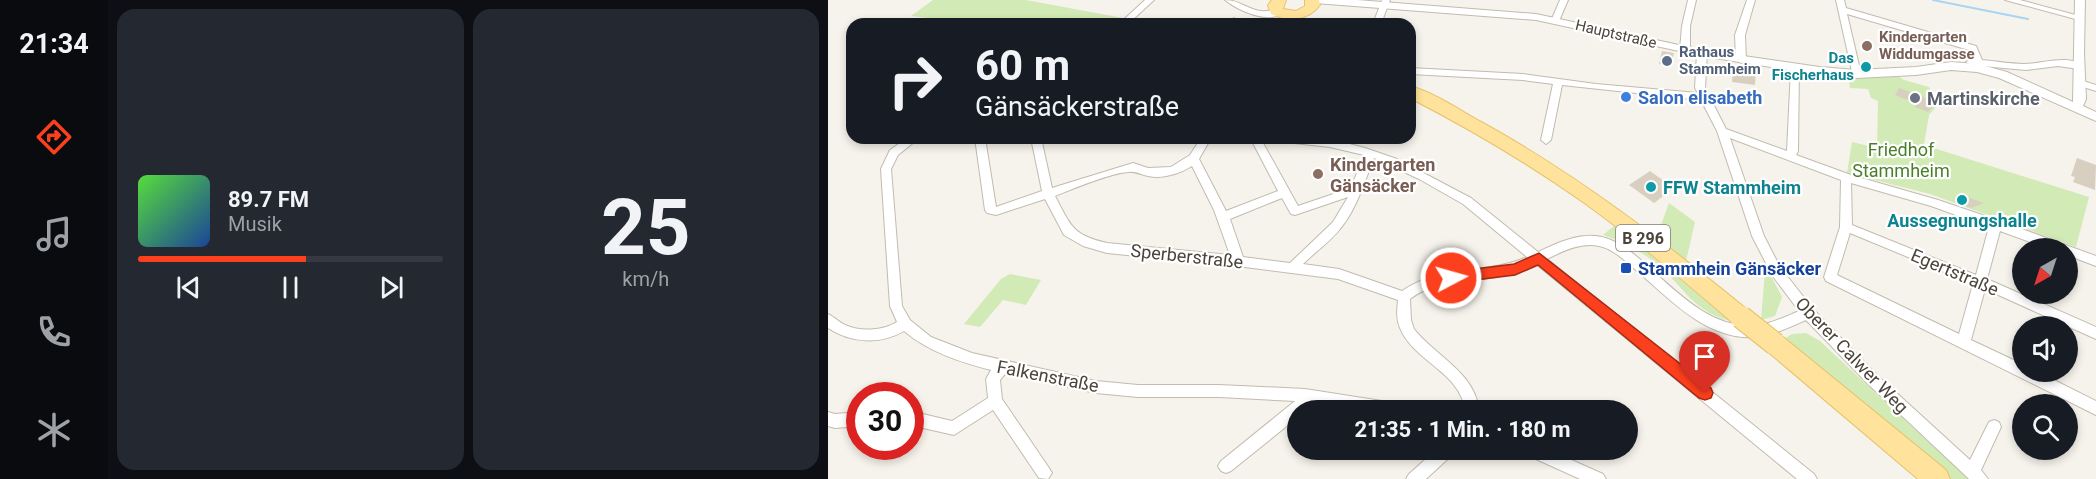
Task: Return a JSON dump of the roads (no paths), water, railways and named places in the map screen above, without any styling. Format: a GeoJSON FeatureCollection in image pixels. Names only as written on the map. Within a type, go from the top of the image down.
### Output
{"type":"FeatureCollection","features":[{"type":"Feature","properties":{"kind":"main road","name":"B 296"},"geometry":{"type":"LineString","coordinates":[[1416,94],[1521,152],[1613,215],[1775,344],[1937,479]]}},
{"type":"Feature","properties":{"kind":"street"},"geometry":{"type":"LineString","coordinates":[[1130,18],[1150,0]]}},
{"type":"Feature","properties":{"kind":"street"},"geometry":{"type":"LineString","coordinates":[[1229,0],[1258,14],[1296,10]]}},
{"type":"Feature","properties":{"kind":"street"},"geometry":{"type":"LineString","coordinates":[[1555,21],[1564,0]]}},
{"type":"Feature","properties":{"kind":"street"},"geometry":{"type":"LineString","coordinates":[[1685,50],[1686,26],[1692,0]]}},
{"type":"Feature","properties":{"kind":"street"},"geometry":{"type":"LineString","coordinates":[[1741,60],[1740,35],[1751,0]]}},
{"type":"Feature","properties":{"kind":"street"},"geometry":{"type":"LineString","coordinates":[[2009,0],[2079,17]]}},
{"type":"Feature","properties":{"kind":"street"},"geometry":{"type":"LineString","coordinates":[[2076,108],[2080,99],[2080,0]]}},
{"type":"Feature","properties":{"kind":"street","name":"Hauptstraße"},"geometry":{"type":"LineString","coordinates":[[1296,10],[1337,2],[1386,2],[1555,21],[1741,60],[1856,74],[1965,66],[2003,75],[2096,117]]}},
{"type":"Feature","properties":{"kind":"street"},"geometry":{"type":"LineString","coordinates":[[1379,18],[1386,2]]}},
{"type":"Feature","properties":{"kind":"street"},"geometry":{"type":"LineString","coordinates":[[1841,5],[1973,48],[1978,63]]}},
{"type":"Feature","properties":{"kind":"street"},"geometry":{"type":"LineString","coordinates":[[1841,5],[1856,74]]}},
{"type":"Feature","properties":{"kind":"street","name":"Oberer Calwer Weg"},"geometry":{"type":"LineString","coordinates":[[1702,53],[1700,88],[1722,131],[1758,236],[1776,271],[1808,313],[1873,380],[1976,475],[1994,427]]}},
{"type":"Feature","properties":{"kind":"street","name":"Hauptstraße"},"geometry":{"type":"LineString","coordinates":[[1965,66],[1969,62],[2026,66],[2058,63],[2079,66]]}},
{"type":"Feature","properties":{"kind":"street"},"geometry":{"type":"LineString","coordinates":[[2026,66],[2032,77]]}},
{"type":"Feature","properties":{"kind":"street"},"geometry":{"type":"LineString","coordinates":[[1790,156],[1793,151],[1796,68]]}},
{"type":"Feature","properties":{"kind":"street"},"geometry":{"type":"LineString","coordinates":[[1416,71],[1523,77],[1705,97]]}},
{"type":"Feature","properties":{"kind":"street"},"geometry":{"type":"LineString","coordinates":[[1546,140],[1558,82]]}},
{"type":"Feature","properties":{"kind":"street"},"geometry":{"type":"LineString","coordinates":[[2080,83],[2096,88]]}},
{"type":"Feature","properties":{"kind":"street"},"geometry":{"type":"LineString","coordinates":[[1722,131],[1847,178],[1996,224],[2033,238]]}},
{"type":"Feature","properties":{"kind":"street"},"geometry":{"type":"LineString","coordinates":[[828,320],[841,331],[866,334],[888,333],[905,324],[896,306],[886,169],[894,153],[906,144]]}},
{"type":"Feature","properties":{"kind":"street"},"geometry":{"type":"LineString","coordinates":[[981,144],[991,210],[1001,210],[1119,170],[1133,167],[1143,173],[1156,174],[1176,168],[1193,159],[1202,144]]}},
{"type":"Feature","properties":{"kind":"street","name":"Sperberstraße"},"geometry":{"type":"LineString","coordinates":[[1037,144],[1048,194],[1068,232],[1087,243],[1107,248],[1339,274],[1385,288],[1404,297]]}},
{"type":"Feature","properties":{"kind":"street"},"geometry":{"type":"LineString","coordinates":[[1258,144],[1295,211],[1349,192],[1356,193]]}},
{"type":"Feature","properties":{"kind":"street"},"geometry":{"type":"LineString","coordinates":[[1334,144],[1370,153],[1427,177],[1467,201],[1809,479]]}},
{"type":"Feature","properties":{"kind":"street"},"geometry":{"type":"LineString","coordinates":[[1292,269],[1300,258],[1332,232],[1356,193],[1370,153]]}},
{"type":"Feature","properties":{"kind":"street"},"geometry":{"type":"LineString","coordinates":[[1193,159],[1223,217],[1238,254],[1237,261]]}},
{"type":"Feature","properties":{"kind":"street"},"geometry":{"type":"LineString","coordinates":[[1847,178],[1845,184],[1846,227],[1830,277],[2012,366]]}},
{"type":"Feature","properties":{"kind":"street"},"geometry":{"type":"LineString","coordinates":[[1223,217],[1285,193]]}},
{"type":"Feature","properties":{"kind":"street"},"geometry":{"type":"LineString","coordinates":[[1964,342],[1996,224]]}},
{"type":"Feature","properties":{"kind":"street","name":"Egertstraße"},"geometry":{"type":"LineString","coordinates":[[1846,227],[2096,333]]}},
{"type":"Feature","properties":{"kind":"street"},"geometry":{"type":"LineString","coordinates":[[1470,400],[1467,391],[1409,334],[1403,317],[1404,297],[1430,280],[1515,269],[1582,241],[1598,241],[1610,244],[1634,261],[1692,312],[1708,323],[1725,330],[1770,329],[1787,324],[1808,313]]}},
{"type":"Feature","properties":{"kind":"street"},"geometry":{"type":"LineString","coordinates":[[2078,255],[2096,261]]}},
{"type":"Feature","properties":{"kind":"street","name":"Falkenstraße"},"geometry":{"type":"LineString","coordinates":[[905,324],[933,344],[971,359],[1096,387],[1138,391],[1219,391],[1305,395],[1335,400]]}},
{"type":"Feature","properties":{"kind":"street"},"geometry":{"type":"LineString","coordinates":[[1002,367],[993,379],[995,401],[1044,473]]}},
{"type":"Feature","properties":{"kind":"street"},"geometry":{"type":"LineString","coordinates":[[2043,382],[2096,408]]}},
{"type":"Feature","properties":{"kind":"street"},"geometry":{"type":"LineString","coordinates":[[1226,466],[1300,406],[1305,395]]}},
{"type":"Feature","properties":{"kind":"street"},"geometry":{"type":"LineString","coordinates":[[924,422],[954,428],[995,401]]}},
{"type":"Feature","properties":{"kind":"street"},"geometry":{"type":"LineString","coordinates":[[828,419],[846,420]]}},
{"type":"Feature","properties":{"kind":"street"},"geometry":{"type":"LineString","coordinates":[[1414,479],[1436,460]]}},
{"type":"Feature","properties":{"kind":"street"},"geometry":{"type":"LineString","coordinates":[[1555,460],[1598,479]]}},
{"type":"Feature","properties":{"kind":"waterway"},"geometry":{"type":"LineString","coordinates":[[1933,0],[2028,19]]}},
{"type":"Feature","properties":{"kind":"place","name":"Kindergarten Widdumgasse"},"geometry":{"type":"Point","coordinates":[1867,46]}},
{"type":"Feature","properties":{"kind":"place","name":"Rathaus Stammheim"},"geometry":{"type":"Point","coordinates":[1667,61]}},
{"type":"Feature","properties":{"kind":"place","name":"Das Fischerhaus"},"geometry":{"type":"Point","coordinates":[1866,67]}},
{"type":"Feature","properties":{"kind":"place","name":"Salon elisabeth"},"geometry":{"type":"Point","coordinates":[1626,97]}},
{"type":"Feature","properties":{"kind":"place","name":"Martinskirche"},"geometry":{"type":"Point","coordinates":[1915,98]}},
{"type":"Feature","properties":{"kind":"place","name":"Kindergarten Gänsäcker"},"geometry":{"type":"Point","coordinates":[1318,174]}},
{"type":"Feature","properties":{"kind":"place","name":"FFW Stammheim"},"geometry":{"type":"Point","coordinates":[1651,187]}},
{"type":"Feature","properties":{"kind":"place","name":"Aussegnungshalle"},"geometry":{"type":"Point","coordinates":[1962,200]}},
{"type":"Feature","properties":{"kind":"place","name":"Stammhein Gänsäcker"},"geometry":{"type":"Point","coordinates":[1626,268]}},
{"type":"Feature","properties":{"kind":"park label","name":"Friedhof Stammheim"},"geometry":{"type":"Point","coordinates":[1901,159]}}]}
